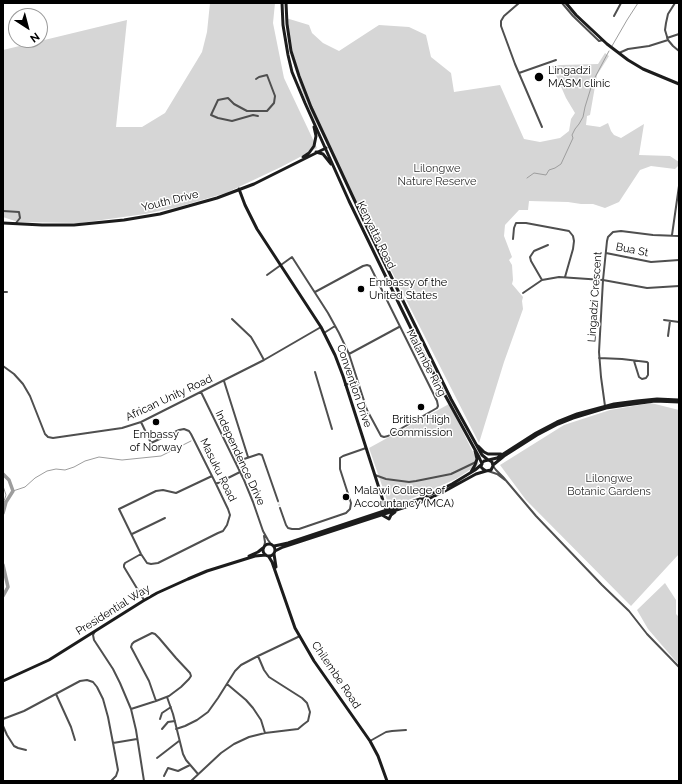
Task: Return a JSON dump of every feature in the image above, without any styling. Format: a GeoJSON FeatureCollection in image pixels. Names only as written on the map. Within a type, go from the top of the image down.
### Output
{"type":"FeatureCollection","features":[{"type":"Feature","properties":{"kind":"main road","name":"Kenyatta Road"},"geometry":{"type":"LineString","coordinates":[[282,3],[283,25],[292,72],[311,119],[363,231],[440,386],[474,446],[480,458],[481,465]]}},
{"type":"Feature","properties":{"kind":"main road","name":"Kenyatta Road"},"geometry":{"type":"LineString","coordinates":[[286,3],[291,51],[311,107],[366,225],[451,399],[482,455],[489,460]]}},
{"type":"Feature","properties":{"kind":"main road"},"geometry":{"type":"LineString","coordinates":[[566,3],[576,15],[618,53],[643,69],[679,84]]}},
{"type":"Feature","properties":{"kind":"main road"},"geometry":{"type":"LineString","coordinates":[[296,163],[309,153],[314,146],[315,129],[311,119]]}},
{"type":"Feature","properties":{"kind":"main road","name":"Youth Drive"},"geometry":{"type":"LineString","coordinates":[[3,223],[74,225],[155,215],[217,198],[260,180],[329,146]]}},
{"type":"Feature","properties":{"kind":"main road"},"geometry":{"type":"LineString","coordinates":[[316,152],[323,154],[335,169]]}},
{"type":"Feature","properties":{"kind":"main road","name":"Convention Drive"},"geometry":{"type":"LineString","coordinates":[[239,189],[262,239],[321,327],[335,355],[387,512]]}},
{"type":"Feature","properties":{"kind":"main road"},"geometry":{"type":"LineString","coordinates":[[267,556],[272,556],[283,547],[382,515],[395,508],[434,493],[470,473],[484,461],[494,459],[557,422],[577,414],[605,406],[646,400],[679,401]]}},
{"type":"Feature","properties":{"kind":"main road"},"geometry":{"type":"LineString","coordinates":[[277,574],[271,559],[264,552],[264,548],[267,545],[279,546],[416,503],[439,494],[476,474],[491,470],[493,466],[504,456],[558,424],[573,418],[606,408],[655,401],[679,401]]}},
{"type":"Feature","properties":{"kind":"main road"},"geometry":{"type":"LineString","coordinates":[[475,441],[484,452],[488,454],[503,454]]}},
{"type":"Feature","properties":{"kind":"main road"},"geometry":{"type":"LineString","coordinates":[[470,473],[476,462],[474,446]]}},
{"type":"Feature","properties":{"kind":"main road"},"geometry":{"type":"LineString","coordinates":[[489,460],[492,462],[493,466]]}},
{"type":"Feature","properties":{"kind":"main road"},"geometry":{"type":"LineString","coordinates":[[481,465],[482,469],[486,471]]}},
{"type":"Feature","properties":{"kind":"main road"},"geometry":{"type":"LineString","coordinates":[[376,480],[386,505],[390,508],[395,508]]}},
{"type":"Feature","properties":{"kind":"main road"},"geometry":{"type":"LineString","coordinates":[[358,520],[382,510],[384,507],[383,499]]}},
{"type":"Feature","properties":{"kind":"main road"},"geometry":{"type":"LineString","coordinates":[[382,515],[389,519],[393,513],[416,503]]}},
{"type":"Feature","properties":{"kind":"main road"},"geometry":{"type":"LineString","coordinates":[[272,545],[275,552],[277,574]]}},
{"type":"Feature","properties":{"kind":"main road","name":"Presidential Way"},"geometry":{"type":"LineString","coordinates":[[3,681],[42,664],[144,600],[188,578],[236,561],[264,548]]}},
{"type":"Feature","properties":{"kind":"main road","name":"Presidential Way"},"geometry":{"type":"LineString","coordinates":[[236,561],[255,556],[267,556]]}},
{"type":"Feature","properties":{"kind":"main road","name":"Chilembe Road"},"geometry":{"type":"LineString","coordinates":[[277,574],[295,628],[314,661],[370,741],[378,756],[387,781]]}},
{"type":"Feature","properties":{"kind":"street"},"geometry":{"type":"LineString","coordinates":[[519,3],[502,18],[501,23],[519,73],[542,127]]}},
{"type":"Feature","properties":{"kind":"street"},"geometry":{"type":"LineString","coordinates":[[562,3],[599,41],[603,40]]}},
{"type":"Feature","properties":{"kind":"street"},"geometry":{"type":"LineString","coordinates":[[614,16],[621,3]]}},
{"type":"Feature","properties":{"kind":"street"},"geometry":{"type":"LineString","coordinates":[[675,3],[670,10],[665,30],[667,39],[679,51]]}},
{"type":"Feature","properties":{"kind":"street"},"geometry":{"type":"LineString","coordinates":[[618,53],[649,46],[679,34]]}},
{"type":"Feature","properties":{"kind":"street"},"geometry":{"type":"LineString","coordinates":[[519,73],[556,60]]}},
{"type":"Feature","properties":{"kind":"street"},"geometry":{"type":"LineString","coordinates":[[256,79],[267,75],[275,96],[274,102],[267,111],[247,111],[234,104],[228,98],[218,100],[211,115],[232,121],[253,115],[258,116]]}},
{"type":"Feature","properties":{"kind":"street"},"geometry":{"type":"LineString","coordinates":[[672,235],[679,186]]}},
{"type":"Feature","properties":{"kind":"street"},"geometry":{"type":"LineString","coordinates":[[3,211],[19,212],[20,218],[15,224]]}},
{"type":"Feature","properties":{"kind":"street"},"geometry":{"type":"LineString","coordinates":[[513,239],[514,228],[518,222],[569,231],[573,236],[574,241],[565,277]]}},
{"type":"Feature","properties":{"kind":"street","name":"Lingadzi Crescent"},"geometry":{"type":"LineString","coordinates":[[605,406],[603,400],[599,358],[603,280],[608,237],[614,232],[621,231],[653,235],[679,236]]}},
{"type":"Feature","properties":{"kind":"street"},"geometry":{"type":"LineString","coordinates":[[542,280],[530,257],[534,252],[548,245]]}},
{"type":"Feature","properties":{"kind":"street","name":"Bua St"},"geometry":{"type":"LineString","coordinates":[[606,253],[651,262],[679,260]]}},
{"type":"Feature","properties":{"kind":"street","name":"Malambe Ring"},"geometry":{"type":"LineString","coordinates":[[280,265],[292,257],[336,326],[358,381],[368,413],[383,437],[388,436],[437,408],[438,403],[368,265],[363,266],[315,292]]}},
{"type":"Feature","properties":{"kind":"street"},"geometry":{"type":"LineString","coordinates":[[267,275],[280,265]]}},
{"type":"Feature","properties":{"kind":"street"},"geometry":{"type":"LineString","coordinates":[[523,293],[542,280],[554,277],[603,280],[647,288],[679,286]]}},
{"type":"Feature","properties":{"kind":"street"},"geometry":{"type":"LineString","coordinates":[[232,319],[251,337],[264,360]]}},
{"type":"Feature","properties":{"kind":"street"},"geometry":{"type":"LineString","coordinates":[[664,320],[679,322]]}},
{"type":"Feature","properties":{"kind":"street"},"geometry":{"type":"LineString","coordinates":[[668,336],[670,321]]}},
{"type":"Feature","properties":{"kind":"street"},"geometry":{"type":"LineString","coordinates":[[324,333],[336,326]]}},
{"type":"Feature","properties":{"kind":"street","name":"African Unity Road"},"geometry":{"type":"LineString","coordinates":[[3,366],[14,374],[25,387],[32,400],[46,436],[53,438],[122,428],[141,422],[264,360],[321,327]]}},
{"type":"Feature","properties":{"kind":"street"},"geometry":{"type":"LineString","coordinates":[[348,354],[399,327]]}},
{"type":"Feature","properties":{"kind":"street"},"geometry":{"type":"LineString","coordinates":[[599,358],[647,362],[648,375],[646,378],[642,379],[639,377],[634,361]]}},
{"type":"Feature","properties":{"kind":"street"},"geometry":{"type":"LineString","coordinates":[[315,372],[332,429]]}},
{"type":"Feature","properties":{"kind":"street"},"geometry":{"type":"LineString","coordinates":[[224,381],[248,457]]}},
{"type":"Feature","properties":{"kind":"street"},"geometry":{"type":"LineString","coordinates":[[345,385],[358,381]]}},
{"type":"Feature","properties":{"kind":"street","name":"Independence Drive"},"geometry":{"type":"LineString","coordinates":[[201,392],[253,502],[263,531],[265,540],[264,548]]}},
{"type":"Feature","properties":{"kind":"street","name":"Masuku Road"},"geometry":{"type":"LineString","coordinates":[[141,422],[151,443],[179,430],[184,429],[189,431],[229,512],[229,522],[225,528],[218,533],[156,564],[147,563],[141,554]]}},
{"type":"Feature","properties":{"kind":"street"},"geometry":{"type":"LineString","coordinates":[[280,508],[286,525],[288,528],[292,529],[299,529],[346,513],[350,509],[352,503],[340,470],[340,458],[366,448]]}},
{"type":"Feature","properties":{"kind":"street"},"geometry":{"type":"LineString","coordinates":[[235,462],[259,454],[262,455],[278,501]]}},
{"type":"Feature","properties":{"kind":"street"},"geometry":{"type":"LineString","coordinates":[[374,475],[386,479],[409,482],[451,474],[476,462]]}},
{"type":"Feature","properties":{"kind":"street"},"geometry":{"type":"LineString","coordinates":[[493,466],[536,516],[679,666]]}},
{"type":"Feature","properties":{"kind":"street"},"geometry":{"type":"LineString","coordinates":[[486,471],[497,474],[506,481]]}},
{"type":"Feature","properties":{"kind":"street"},"geometry":{"type":"LineString","coordinates":[[216,484],[240,472]]}},
{"type":"Feature","properties":{"kind":"street"},"geometry":{"type":"LineString","coordinates":[[144,600],[124,567],[125,562],[141,554],[119,509],[156,490],[176,493],[212,476]]}},
{"type":"Feature","properties":{"kind":"street"},"geometry":{"type":"LineString","coordinates":[[132,534],[165,518]]}},
{"type":"Feature","properties":{"kind":"street","name":"Independence Drive"},"geometry":{"type":"LineString","coordinates":[[263,531],[272,545]]}},
{"type":"Feature","properties":{"kind":"street"},"geometry":{"type":"LineString","coordinates":[[94,640],[95,630]]}},
{"type":"Feature","properties":{"kind":"street"},"geometry":{"type":"LineString","coordinates":[[131,710],[156,701],[167,697],[190,679],[191,675],[159,638],[154,633],[151,633],[134,642],[132,647],[156,701]]}},
{"type":"Feature","properties":{"kind":"street"},"geometry":{"type":"LineString","coordinates":[[86,636],[94,640],[113,669],[131,710],[144,781]]}},
{"type":"Feature","properties":{"kind":"street"},"geometry":{"type":"LineString","coordinates":[[176,729],[197,720],[204,715],[213,706],[238,668],[258,656],[300,636]]}},
{"type":"Feature","properties":{"kind":"street"},"geometry":{"type":"LineString","coordinates":[[192,781],[217,756],[228,748],[249,737],[265,733],[294,730],[308,720],[310,710],[305,701],[269,676],[264,670],[258,656]]}},
{"type":"Feature","properties":{"kind":"street"},"geometry":{"type":"LineString","coordinates":[[3,718],[24,711],[83,680],[93,682],[103,699],[118,770],[117,774],[111,781]]}},
{"type":"Feature","properties":{"kind":"street"},"geometry":{"type":"LineString","coordinates":[[227,684],[253,708],[261,720],[265,733]]}},
{"type":"Feature","properties":{"kind":"street"},"geometry":{"type":"LineString","coordinates":[[56,694],[71,727],[75,740]]}},
{"type":"Feature","properties":{"kind":"street"},"geometry":{"type":"LineString","coordinates":[[167,697],[175,721],[183,754],[198,774]]}},
{"type":"Feature","properties":{"kind":"street"},"geometry":{"type":"LineString","coordinates":[[160,719],[162,713],[171,707]]}},
{"type":"Feature","properties":{"kind":"street"},"geometry":{"type":"LineString","coordinates":[[162,729],[168,722],[175,721]]}},
{"type":"Feature","properties":{"kind":"street"},"geometry":{"type":"LineString","coordinates":[[3,726],[14,746],[22,750],[26,750]]}},
{"type":"Feature","properties":{"kind":"street"},"geometry":{"type":"LineString","coordinates":[[370,741],[386,732],[406,730]]}},
{"type":"Feature","properties":{"kind":"street"},"geometry":{"type":"LineString","coordinates":[[113,743],[137,739]]}},
{"type":"Feature","properties":{"kind":"street"},"geometry":{"type":"LineString","coordinates":[[157,758],[179,741]]}},
{"type":"Feature","properties":{"kind":"street"},"geometry":{"type":"LineString","coordinates":[[164,776],[168,768],[178,771],[190,765]]}},
{"type":"Feature","properties":{"kind":"green space"},"geometry":{"type":"Polygon","coordinates":[[[210,3],[275,3],[273,23],[284,78],[317,148],[226,193],[178,207],[145,214],[80,223],[18,222],[3,217],[3,50],[11,48],[48,48],[48,39],[127,20],[116,127],[142,127],[165,113],[202,52],[207,32],[210,3]]]}},
{"type":"Feature","properties":{"kind":"green space","name":"Lilongwe Nature Reserve"},"geometry":{"type":"Polygon","coordinates":[[[286,18],[309,25],[312,33],[323,43],[339,51],[379,25],[409,27],[426,35],[431,57],[451,73],[454,92],[500,85],[524,139],[540,142],[560,138],[569,131],[571,119],[575,113],[566,98],[552,66],[598,64],[605,53],[609,56],[597,75],[590,115],[587,116],[586,125],[600,127],[608,123],[614,135],[621,138],[644,124],[639,155],[670,156],[679,162],[679,165],[675,169],[651,166],[640,170],[619,202],[605,208],[593,204],[529,201],[528,210],[519,210],[505,225],[504,236],[512,257],[509,260],[512,265],[512,284],[523,297],[523,309],[504,362],[479,443],[311,113],[301,89],[294,65],[286,18]]]}},
{"type":"Feature","properties":{"kind":"green space","name":"Lilongwe Botanic Gardens"},"geometry":{"type":"Polygon","coordinates":[[[651,403],[679,410],[679,554],[631,606],[526,500],[500,465],[564,425],[610,410],[651,403]]]}},
{"type":"Feature","properties":{"kind":"green space"},"geometry":{"type":"Polygon","coordinates":[[[449,404],[479,464],[456,479],[397,505],[388,503],[369,448],[449,404]]]}},
{"type":"Feature","properties":{"kind":"green space"},"geometry":{"type":"Polygon","coordinates":[[[665,583],[676,600],[676,614],[679,617],[679,665],[648,629],[637,610],[665,583]]]}},
{"type":"Feature","properties":{"kind":"waterway"},"geometry":{"type":"LineString","coordinates":[[612,46],[638,3]]}},
{"type":"Feature","properties":{"kind":"waterway"},"geometry":{"type":"LineString","coordinates":[[527,178],[534,173],[546,175],[549,170],[561,164],[573,138],[572,135],[583,117],[593,81],[609,51]]}},
{"type":"Feature","properties":{"kind":"waterway"},"geometry":{"type":"LineString","coordinates":[[13,491],[25,487],[35,478],[47,471],[56,469],[65,470],[85,461],[99,457],[122,460],[161,456],[191,441]]}},
{"type":"Feature","properties":{"kind":"waterway"},"geometry":{"type":"LineString","coordinates":[[3,474],[9,480],[13,491],[6,502],[3,513]]}},
{"type":"Feature","properties":{"kind":"waterway"},"geometry":{"type":"LineString","coordinates":[[3,486],[6,495],[4,501]]}},
{"type":"Feature","properties":{"kind":"waterway"},"geometry":{"type":"LineString","coordinates":[[3,500],[6,503]]}},
{"type":"Feature","properties":{"kind":"waterway"},"geometry":{"type":"LineString","coordinates":[[3,565],[8,587],[3,596]]}},
{"type":"Feature","properties":{"kind":"tunnel"},"geometry":{"type":"LineString","coordinates":[[278,501],[280,508]]}},
{"type":"Feature","properties":{"kind":"place","name":"Lingadzi MASM clinic"},"geometry":{"type":"Point","coordinates":[539,77]}},
{"type":"Feature","properties":{"kind":"place","name":"Embassy of the United States"},"geometry":{"type":"Point","coordinates":[361,289]}},
{"type":"Feature","properties":{"kind":"place","name":"British High Commission"},"geometry":{"type":"Point","coordinates":[421,407]}},
{"type":"Feature","properties":{"kind":"place","name":"Embassy of Norway"},"geometry":{"type":"Point","coordinates":[156,422]}},
{"type":"Feature","properties":{"kind":"place","name":"Malawi College of Accountancy (MCA)"},"geometry":{"type":"Point","coordinates":[346,497]}}]}
